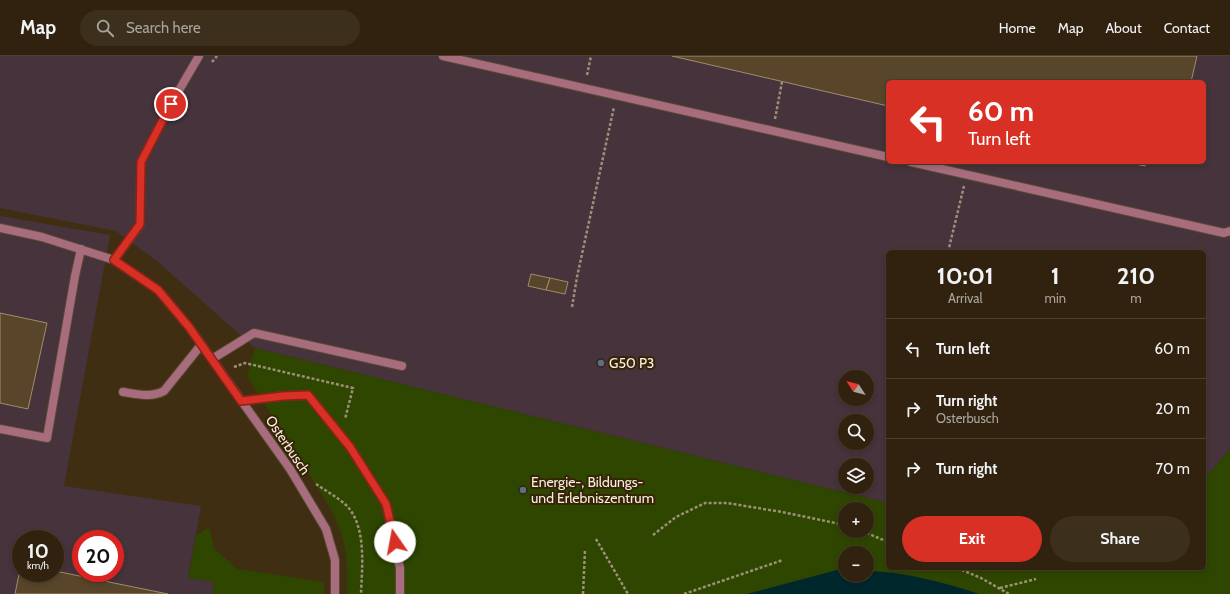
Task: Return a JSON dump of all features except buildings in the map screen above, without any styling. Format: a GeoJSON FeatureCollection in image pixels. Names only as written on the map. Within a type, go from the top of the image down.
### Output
{"type":"FeatureCollection","features":[{"type":"Feature","properties":{"kind":"street"},"geometry":{"type":"LineString","coordinates":[[114,260],[140,224],[141,162],[171,104],[199,56]]}},
{"type":"Feature","properties":{"kind":"street"},"geometry":{"type":"LineString","coordinates":[[443,56],[886,157]]}},
{"type":"Feature","properties":{"kind":"street"},"geometry":{"type":"LineString","coordinates":[[919,164],[1224,233],[1230,232]]}},
{"type":"Feature","properties":{"kind":"street","name":"Osterbusch"},"geometry":{"type":"LineString","coordinates":[[0,228],[42,237],[114,260],[158,290],[189,327],[290,469],[326,528],[335,560],[335,594]]}},
{"type":"Feature","properties":{"kind":"street"},"geometry":{"type":"LineString","coordinates":[[0,429],[47,438],[81,249]]}},
{"type":"Feature","properties":{"kind":"street"},"geometry":{"type":"LineString","coordinates":[[212,359],[254,333],[402,366]]}},
{"type":"Feature","properties":{"kind":"street"},"geometry":{"type":"LineString","coordinates":[[123,392],[150,396],[158,395],[164,391],[201,345]]}},
{"type":"Feature","properties":{"kind":"street"},"geometry":{"type":"LineString","coordinates":[[241,401],[283,396],[308,395],[350,447],[386,504],[400,568],[400,594]]}},
{"type":"Feature","properties":{"kind":"path"},"geometry":{"type":"LineString","coordinates":[[584,88],[591,56]]}},
{"type":"Feature","properties":{"kind":"path"},"geometry":{"type":"LineString","coordinates":[[772,131],[782,82]]}},
{"type":"Feature","properties":{"kind":"path"},"geometry":{"type":"LineString","coordinates":[[572,307],[577,277],[616,95]]}},
{"type":"Feature","properties":{"kind":"path"},"geometry":{"type":"LineString","coordinates":[[948,250],[966,175]]}},
{"type":"Feature","properties":{"kind":"path"},"geometry":{"type":"LineString","coordinates":[[653,535],[676,517],[705,503],[727,503],[838,524]]}},
{"type":"Feature","properties":{"kind":"path"},"geometry":{"type":"LineString","coordinates":[[874,536],[886,541]]}},
{"type":"Feature","properties":{"kind":"path"},"geometry":{"type":"LineString","coordinates":[[596,539],[628,594]]}},
{"type":"Feature","properties":{"kind":"path"},"geometry":{"type":"LineString","coordinates":[[583,594],[585,550]]}},
{"type":"Feature","properties":{"kind":"path"},"geometry":{"type":"LineString","coordinates":[[684,594],[782,560]]}},
{"type":"Feature","properties":{"kind":"path"},"geometry":{"type":"LineString","coordinates":[[962,570],[981,578],[1009,594]]}},
{"type":"Feature","properties":{"kind":"path"},"geometry":{"type":"LineString","coordinates":[[1000,588],[1036,579]]}},
{"type":"Feature","properties":{"kind":"shaded area"},"geometry":{"type":"Polygon","coordinates":[[[0,56],[1230,56],[1230,449],[1206,477],[1206,250],[886,250],[886,503],[851,494],[874,494],[874,458],[838,458],[838,491],[255,348],[158,262],[116,231],[0,208],[0,56]]]}},
{"type":"Feature","properties":{"kind":"shaded area"},"geometry":{"type":"Polygon","coordinates":[[[0,216],[110,235],[64,486],[201,506],[188,577],[214,582],[212,594],[0,594],[0,216]]]}},
{"type":"Feature","properties":{"kind":"green space"},"geometry":{"type":"Polygon","coordinates":[[[255,348],[838,491],[838,494],[851,494],[886,503],[886,570],[1206,570],[1206,477],[1230,449],[1230,594],[347,594],[345,550],[341,534],[329,506],[247,376],[255,348]]]}},
{"type":"Feature","properties":{"kind":"green space"},"geometry":{"type":"Polygon","coordinates":[[[209,527],[214,548],[237,569],[324,582],[324,594],[212,594],[214,582],[188,578],[196,536],[209,527]]]}},
{"type":"Feature","properties":{"kind":"water"},"geometry":{"type":"Polygon","coordinates":[[[838,570],[838,582],[874,582],[874,572],[895,573],[952,585],[979,594],[747,594],[838,570]]]}},
{"type":"Feature","properties":{"kind":"place","name":"G50 P3"},"geometry":{"type":"Point","coordinates":[601,363]}},
{"type":"Feature","properties":{"kind":"place","name":"Energie-, Bildungs- und Erlebniszentrum"},"geometry":{"type":"Point","coordinates":[523,490]}},
{"type":"Feature","properties":{"kind":"route"},"geometry":{"type":"LineString","coordinates":[[171,104],[141,162],[140,224],[114,260],[158,290],[189,327],[241,401],[283,396],[308,395],[350,447],[386,504],[395,542]]}}]}
